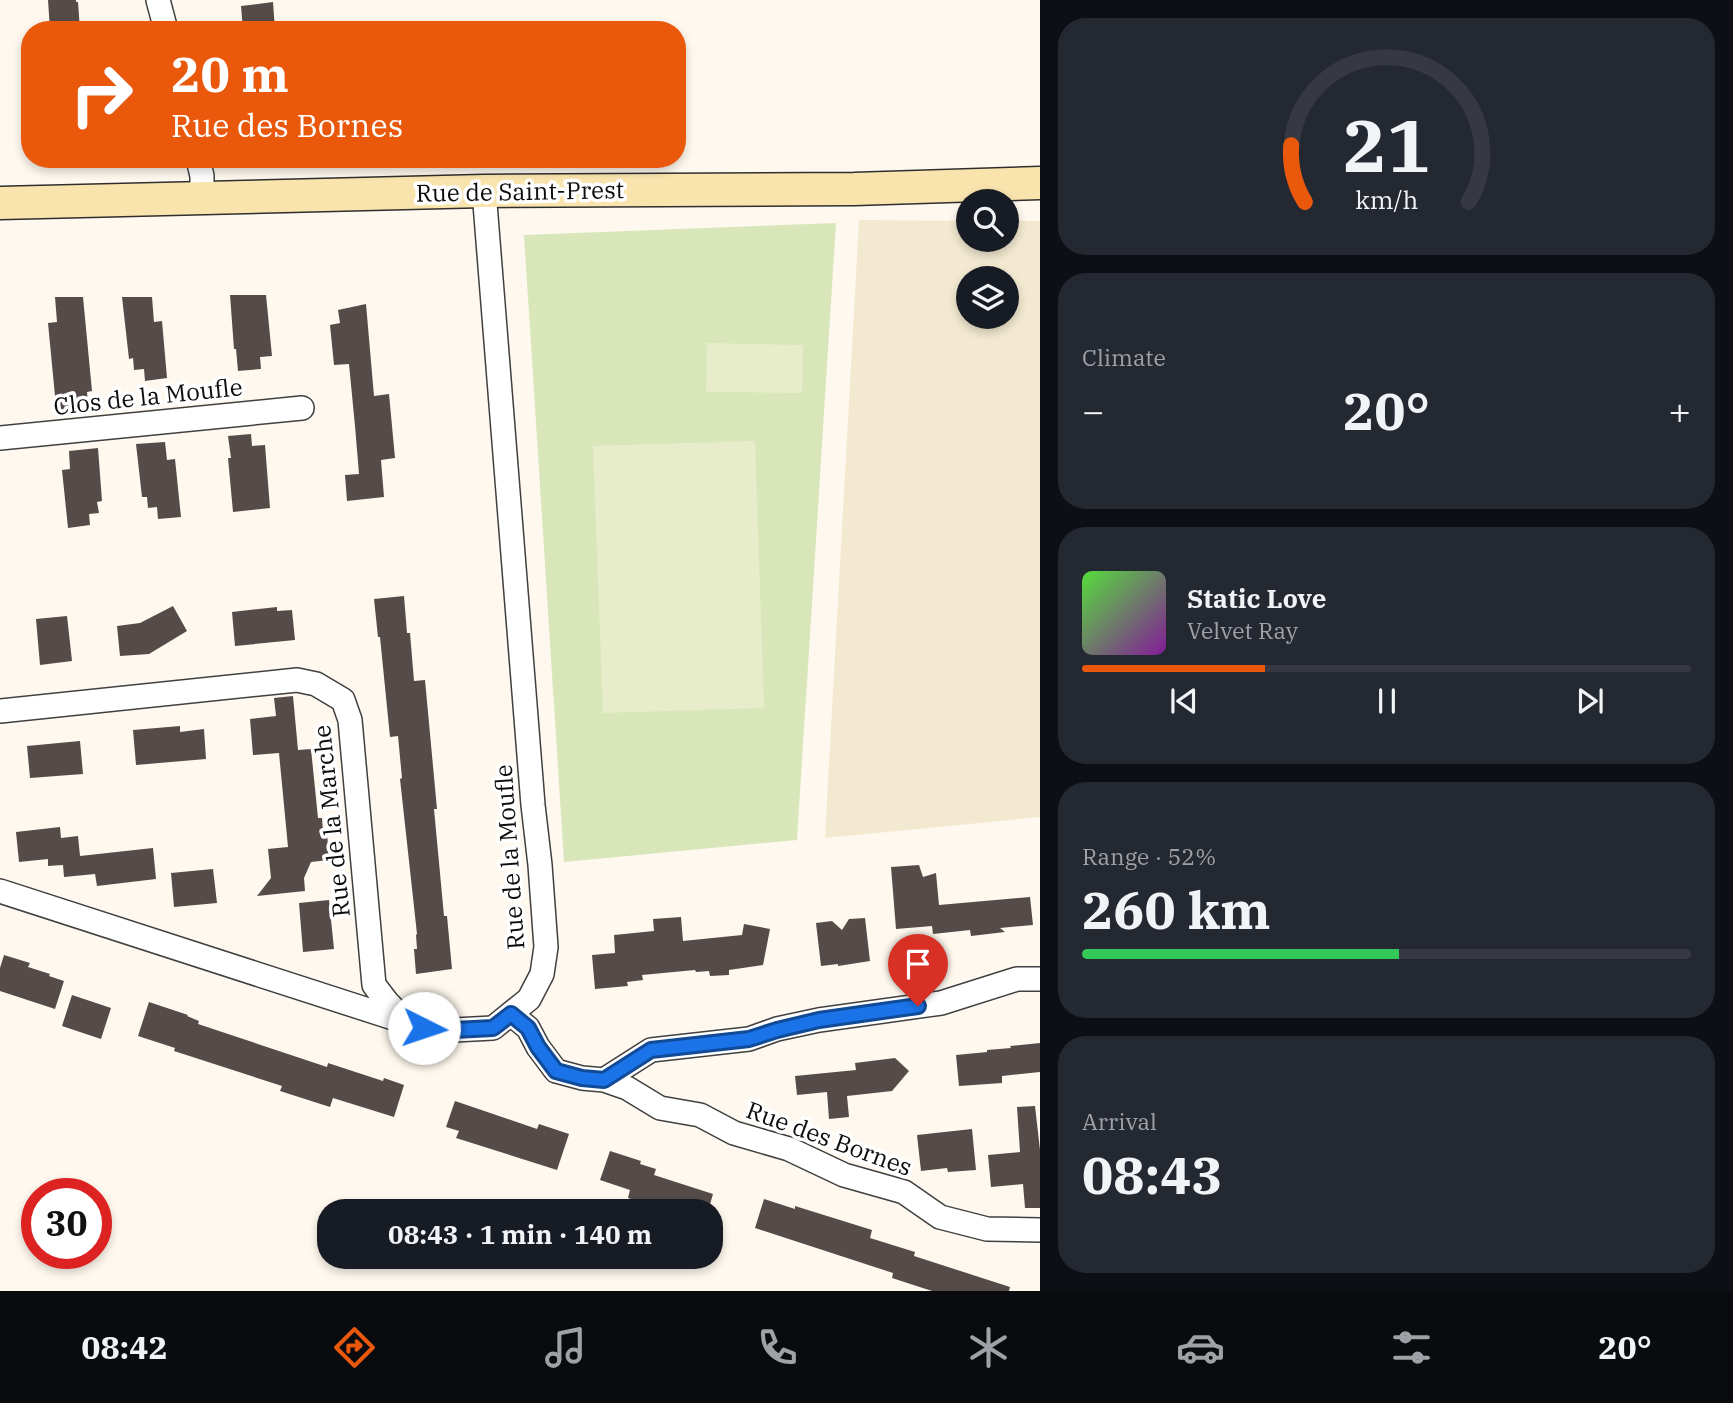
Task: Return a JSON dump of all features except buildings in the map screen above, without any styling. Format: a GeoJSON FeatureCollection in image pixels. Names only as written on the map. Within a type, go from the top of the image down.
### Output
{"type":"FeatureCollection","features":[{"type":"Feature","properties":{"kind":"main road","name":"Rue de Saint-Prest"},"geometry":{"type":"LineString","coordinates":[[0,203],[484,191],[854,189],[1040,183]]}},
{"type":"Feature","properties":{"kind":"street"},"geometry":{"type":"LineString","coordinates":[[158,0],[164,21]]}},
{"type":"Feature","properties":{"kind":"street"},"geometry":{"type":"LineString","coordinates":[[200,168],[202,197]]}},
{"type":"Feature","properties":{"kind":"street","name":"Rue de la Moufle"},"geometry":{"type":"LineString","coordinates":[[0,891],[424,1028],[493,1028],[529,999],[542,974],[546,947],[484,191]]}},
{"type":"Feature","properties":{"kind":"street","name":"Clos de la Moufle"},"geometry":{"type":"LineString","coordinates":[[0,438],[302,408]]}},
{"type":"Feature","properties":{"kind":"street","name":"Rue de la Marche"},"geometry":{"type":"LineString","coordinates":[[0,711],[297,680],[316,684],[343,700],[350,720],[374,985],[406,1022]]}},
{"type":"Feature","properties":{"kind":"street"},"geometry":{"type":"LineString","coordinates":[[604,1080],[651,1050],[749,1039],[819,1020],[941,1003],[1017,979],[1040,979]]}},
{"type":"Feature","properties":{"kind":"street","name":"Rue des Bornes"},"geometry":{"type":"LineString","coordinates":[[511,1014],[528,1028],[556,1071],[604,1080],[627,1088],[660,1108],[700,1115],[753,1140],[789,1149],[844,1175],[904,1192],[940,1217],[987,1229],[1040,1230]]}},
{"type":"Feature","properties":{"kind":"shaded area"},"geometry":{"type":"Polygon","coordinates":[[[859,220],[956,221],[956,252],[1019,252],[1019,221],[1040,221],[1040,817],[825,838],[859,220]]]}},
{"type":"Feature","properties":{"kind":"green space"},"geometry":{"type":"Polygon","coordinates":[[[836,223],[797,840],[564,862],[524,235],[836,223]]]}},
{"type":"Feature","properties":{"kind":"green space"},"geometry":{"type":"Polygon","coordinates":[[[707,343],[803,345],[802,393],[706,392],[707,343]]]}},
{"type":"Feature","properties":{"kind":"green space"},"geometry":{"type":"Polygon","coordinates":[[[755,441],[764,708],[603,713],[593,446],[755,441]]]}},
{"type":"Feature","properties":{"kind":"route"},"geometry":{"type":"LineString","coordinates":[[424,1028],[493,1028],[511,1014],[528,1028],[556,1071],[604,1080],[651,1050],[749,1039],[819,1020],[918,1006]]}}]}
